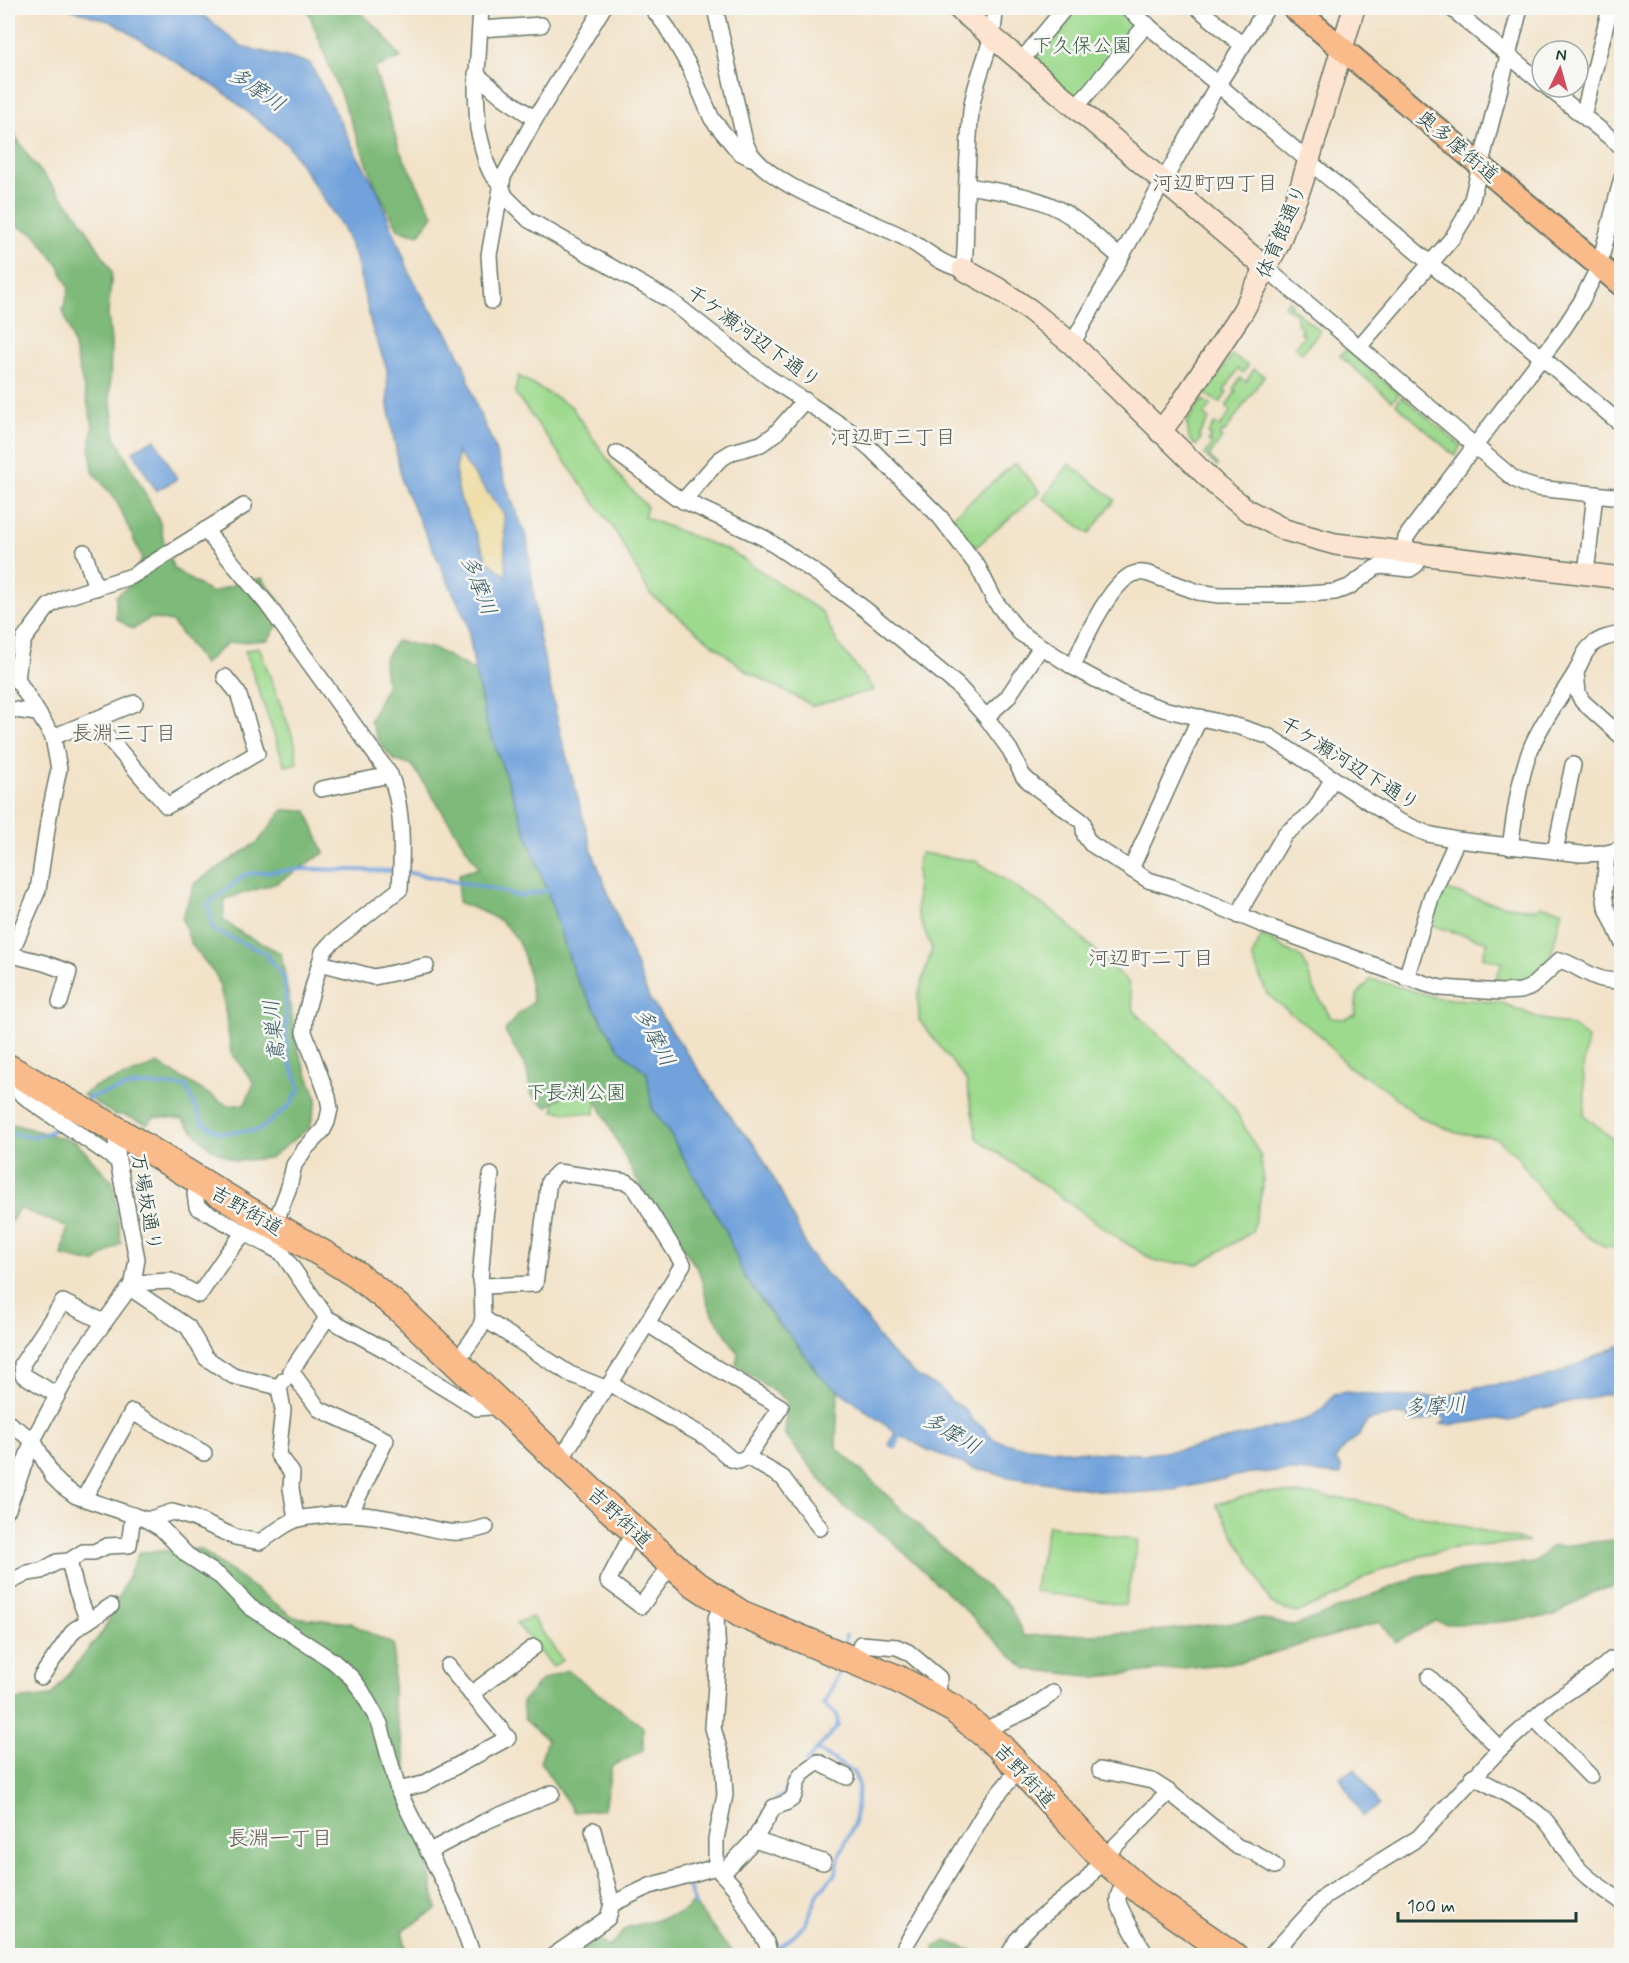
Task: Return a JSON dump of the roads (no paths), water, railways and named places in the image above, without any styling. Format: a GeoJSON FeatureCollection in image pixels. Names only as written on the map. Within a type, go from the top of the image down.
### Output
{"type":"FeatureCollection","features":[{"type":"Feature","properties":{"kind":"highway","name":"吉野街道"},"geometry":{"type":"LineString","coordinates":[[8,1068],[68,1115],[115,1129],[357,1275],[400,1309],[457,1361],[634,1531],[692,1582],[722,1603],[766,1625],[847,1657],[938,1699],[1000,1747],[1103,1858],[1128,1880],[1234,1956]]}},
{"type":"Feature","properties":{"kind":"main road","name":"奥多摩街道"},"geometry":{"type":"LineString","coordinates":[[1294,8],[1622,285]]}},
{"type":"Feature","properties":{"kind":"street","name":"千ケ瀬河辺下通り"},"geometry":{"type":"LineString","coordinates":[[481,8],[477,74],[477,129],[486,162],[506,196],[528,220],[672,301],[761,372],[850,431],[940,517],[978,567],[995,601],[1020,633],[1073,667],[1126,696],[1270,737],[1398,821],[1428,834],[1457,840],[1581,854],[1614,851]]}},
{"type":"Feature","properties":{"kind":"street"},"geometry":{"type":"LineString","coordinates":[[492,302],[489,255],[503,177],[535,119],[603,8]]}},
{"type":"Feature","properties":{"kind":"street"},"geometry":{"type":"LineString","coordinates":[[652,8],[666,26],[689,66],[712,119],[739,152],[753,159],[775,176],[813,197],[849,215],[901,236],[951,267],[963,269],[997,288],[1029,310],[1072,344],[1230,498],[1264,520],[1285,530],[1319,540],[1412,554],[1622,578]]}},
{"type":"Feature","properties":{"kind":"street"},"geometry":{"type":"LineString","coordinates":[[715,8],[744,142],[753,159]]}},
{"type":"Feature","properties":{"kind":"street"},"geometry":{"type":"LineString","coordinates":[[958,8],[1514,479],[1537,488],[1622,497]]}},
{"type":"Feature","properties":{"kind":"street"},"geometry":{"type":"LineString","coordinates":[[963,269],[967,248],[967,186],[972,108],[992,37],[995,8]]}},
{"type":"Feature","properties":{"kind":"street"},"geometry":{"type":"LineString","coordinates":[[1021,61],[1065,8]]}},
{"type":"Feature","properties":{"kind":"street"},"geometry":{"type":"LineString","coordinates":[[1127,8],[1622,425]]}},
{"type":"Feature","properties":{"kind":"street"},"geometry":{"type":"LineString","coordinates":[[1197,8],[1242,45]]}},
{"type":"Feature","properties":{"kind":"street"},"geometry":{"type":"LineString","coordinates":[[1072,344],[1218,84],[1267,8]]}},
{"type":"Feature","properties":{"kind":"street","name":"体育館通り"},"geometry":{"type":"LineString","coordinates":[[1160,432],[1225,339],[1267,269],[1288,222],[1309,160],[1354,8]]}},
{"type":"Feature","properties":{"kind":"street"},"geometry":{"type":"LineString","coordinates":[[1451,8],[1530,73]]}},
{"type":"Feature","properties":{"kind":"street"},"geometry":{"type":"LineString","coordinates":[[1359,348],[1457,231],[1464,219],[1472,199],[1520,8]]}},
{"type":"Feature","properties":{"kind":"street"},"geometry":{"type":"LineString","coordinates":[[1583,116],[1610,8]]}},
{"type":"Feature","properties":{"kind":"street"},"geometry":{"type":"LineString","coordinates":[[1076,107],[1147,24]]}},
{"type":"Feature","properties":{"kind":"street"},"geometry":{"type":"LineString","coordinates":[[481,29],[541,25]]}},
{"type":"Feature","properties":{"kind":"street"},"geometry":{"type":"LineString","coordinates":[[477,74],[503,97],[535,119]]}},
{"type":"Feature","properties":{"kind":"street"},"geometry":{"type":"LineString","coordinates":[[1562,99],[1622,147]]}},
{"type":"Feature","properties":{"kind":"street"},"geometry":{"type":"LineString","coordinates":[[1073,667],[1092,625],[1121,583],[1134,574],[1141,572],[1198,592],[1219,595],[1294,595],[1335,592],[1358,582],[1381,566],[1410,569],[1416,565],[1406,538],[1409,532],[1573,314],[1599,266],[1622,178]]}},
{"type":"Feature","properties":{"kind":"street"},"geometry":{"type":"LineString","coordinates":[[967,186],[1019,195],[1052,206],[1069,215],[1120,257]]}},
{"type":"Feature","properties":{"kind":"street"},"geometry":{"type":"LineString","coordinates":[[683,501],[719,460],[732,452],[761,444],[775,434],[805,400]]}},
{"type":"Feature","properties":{"kind":"street"},"geometry":{"type":"LineString","coordinates":[[617,453],[683,501],[764,538],[844,592],[957,685],[986,717],[1010,750],[1023,776],[1083,822],[1085,836],[1091,844],[1148,880],[1172,887],[1239,916],[1406,978],[1441,987],[1512,992],[1531,987],[1560,960],[1607,981],[1622,979]]}},
{"type":"Feature","properties":{"kind":"street"},"geometry":{"type":"LineString","coordinates":[[1586,574],[1595,494]]}},
{"type":"Feature","properties":{"kind":"street"},"geometry":{"type":"LineString","coordinates":[[17,681],[24,639],[49,606],[63,598],[132,576],[244,506]]}},
{"type":"Feature","properties":{"kind":"street"},"geometry":{"type":"LineString","coordinates":[[204,530],[267,604],[390,775],[397,795],[401,863],[400,890],[330,944],[323,952],[305,1016],[304,1032],[328,1097],[330,1109],[323,1130],[294,1165],[289,1187],[274,1226]]}},
{"type":"Feature","properties":{"kind":"street"},"geometry":{"type":"LineString","coordinates":[[84,552],[96,588]]}},
{"type":"Feature","properties":{"kind":"street"},"geometry":{"type":"LineString","coordinates":[[1510,846],[1515,813],[1532,747],[1587,650],[1602,638],[1622,634]]}},
{"type":"Feature","properties":{"kind":"street"},"geometry":{"type":"LineString","coordinates":[[986,717],[1007,698],[1041,647]]}},
{"type":"Feature","properties":{"kind":"street"},"geometry":{"type":"LineString","coordinates":[[8,665],[53,737],[60,768],[49,816],[38,890],[8,956],[44,963],[69,972],[60,1002]]}},
{"type":"Feature","properties":{"kind":"street"},"geometry":{"type":"LineString","coordinates":[[1576,672],[1578,693],[1582,701],[1622,736]]}},
{"type":"Feature","properties":{"kind":"street"},"geometry":{"type":"LineString","coordinates":[[93,720],[167,807],[257,753],[238,693],[225,677]]}},
{"type":"Feature","properties":{"kind":"street"},"geometry":{"type":"LineString","coordinates":[[53,737],[135,703]]}},
{"type":"Feature","properties":{"kind":"street"},"geometry":{"type":"LineString","coordinates":[[8,709],[37,713]]}},
{"type":"Feature","properties":{"kind":"street"},"geometry":{"type":"LineString","coordinates":[[1131,869],[1200,717]]}},
{"type":"Feature","properties":{"kind":"street"},"geometry":{"type":"LineString","coordinates":[[1555,851],[1573,765]]}},
{"type":"Feature","properties":{"kind":"street"},"geometry":{"type":"LineString","coordinates":[[321,789],[390,775]]}},
{"type":"Feature","properties":{"kind":"street"},"geometry":{"type":"LineString","coordinates":[[1239,916],[1246,900],[1286,834],[1316,808],[1333,778]]}},
{"type":"Feature","properties":{"kind":"street"},"geometry":{"type":"LineString","coordinates":[[1406,978],[1432,895],[1457,840]]}},
{"type":"Feature","properties":{"kind":"street"},"geometry":{"type":"LineString","coordinates":[[1614,851],[1604,892],[1606,906],[1622,942]]}},
{"type":"Feature","properties":{"kind":"street"},"geometry":{"type":"LineString","coordinates":[[320,963],[374,977],[426,966]]}},
{"type":"Feature","properties":{"kind":"street"},"geometry":{"type":"LineString","coordinates":[[8,1083],[68,1115],[118,1161]]}},
{"type":"Feature","properties":{"kind":"street","name":"万場坂通り"},"geometry":{"type":"LineString","coordinates":[[115,1129],[118,1161],[137,1258],[131,1285]]}},
{"type":"Feature","properties":{"kind":"street"},"geometry":{"type":"LineString","coordinates":[[482,1286],[535,1284],[549,1181],[558,1172],[627,1182],[635,1188],[683,1264],[648,1324],[560,1461]]}},
{"type":"Feature","properties":{"kind":"street"},"geometry":{"type":"LineString","coordinates":[[457,1361],[480,1329],[483,1318],[480,1281],[484,1218],[491,1175]]}},
{"type":"Feature","properties":{"kind":"street"},"geometry":{"type":"LineString","coordinates":[[200,1182],[195,1194],[196,1206],[282,1252],[327,1318],[392,1353],[477,1408],[503,1406]]}},
{"type":"Feature","properties":{"kind":"street"},"geometry":{"type":"LineString","coordinates":[[8,1509],[33,1440],[57,1395],[76,1361],[131,1285],[171,1281],[198,1295],[244,1233]]}},
{"type":"Feature","properties":{"kind":"street"},"geometry":{"type":"LineString","coordinates":[[131,1285],[188,1327],[206,1358],[233,1376],[279,1387]]}},
{"type":"Feature","properties":{"kind":"street"},"geometry":{"type":"LineString","coordinates":[[57,1395],[23,1375],[22,1364],[63,1302],[104,1322]]}},
{"type":"Feature","properties":{"kind":"street"},"geometry":{"type":"LineString","coordinates":[[296,1520],[291,1488],[292,1473],[278,1455],[284,1410],[279,1387],[327,1318]]}},
{"type":"Feature","properties":{"kind":"street"},"geometry":{"type":"LineString","coordinates":[[483,1318],[570,1374],[607,1386],[707,1438],[731,1458],[739,1461],[747,1457],[781,1407],[648,1324]]}},
{"type":"Feature","properties":{"kind":"street"},"geometry":{"type":"LineString","coordinates":[[291,1371],[319,1409],[386,1440],[350,1514]]}},
{"type":"Feature","properties":{"kind":"street"},"geometry":{"type":"LineString","coordinates":[[84,1498],[132,1412],[204,1453]]}},
{"type":"Feature","properties":{"kind":"street"},"geometry":{"type":"LineString","coordinates":[[8,1423],[33,1440],[53,1477],[61,1485],[76,1496],[140,1517],[162,1529],[187,1555],[220,1577],[250,1607],[333,1661],[352,1678],[370,1703],[380,1724],[398,1790],[455,1905],[473,1956]]}},
{"type":"Feature","properties":{"kind":"street"},"geometry":{"type":"LineString","coordinates":[[747,1457],[783,1478],[820,1528]]}},
{"type":"Feature","properties":{"kind":"street"},"geometry":{"type":"LineString","coordinates":[[140,1517],[172,1512],[193,1518],[235,1537],[260,1542],[296,1520],[323,1515],[350,1514],[409,1523],[439,1532],[466,1533],[486,1527]]}},
{"type":"Feature","properties":{"kind":"street"},"geometry":{"type":"LineString","coordinates":[[8,1583],[41,1571],[57,1562],[69,1561],[83,1552],[94,1552],[107,1546],[129,1545],[140,1517]]}},
{"type":"Feature","properties":{"kind":"street"},"geometry":{"type":"LineString","coordinates":[[634,1531],[608,1581],[641,1606],[671,1565]]}},
{"type":"Feature","properties":{"kind":"street"},"geometry":{"type":"LineString","coordinates":[[69,1561],[88,1621]]}},
{"type":"Feature","properties":{"kind":"street"},"geometry":{"type":"LineString","coordinates":[[722,1603],[716,1618],[718,1655],[713,1728],[723,1763],[725,1795],[716,1839],[719,1870],[735,1888],[766,1942],[768,1948],[766,1956]]}},
{"type":"Feature","properties":{"kind":"street"},"geometry":{"type":"LineString","coordinates":[[41,1677],[75,1630],[111,1606]]}},
{"type":"Feature","properties":{"kind":"street"},"geometry":{"type":"LineString","coordinates":[[471,1694],[534,1647]]}},
{"type":"Feature","properties":{"kind":"street"},"geometry":{"type":"LineString","coordinates":[[1270,1956],[1326,1895],[1423,1833],[1473,1776],[1550,1704],[1589,1678],[1612,1659],[1622,1667]]}},
{"type":"Feature","properties":{"kind":"street"},"geometry":{"type":"LineString","coordinates":[[398,1790],[423,1784],[508,1738],[448,1666]]}},
{"type":"Feature","properties":{"kind":"street"},"geometry":{"type":"LineString","coordinates":[[1430,1677],[1500,1749]]}},
{"type":"Feature","properties":{"kind":"street"},"geometry":{"type":"LineString","coordinates":[[982,1731],[1028,1710],[1053,1693]]}},
{"type":"Feature","properties":{"kind":"street"},"geometry":{"type":"LineString","coordinates":[[1534,1718],[1590,1776]]}},
{"type":"Feature","properties":{"kind":"street"},"geometry":{"type":"LineString","coordinates":[[612,1904],[650,1886],[719,1870],[754,1840],[774,1807],[787,1803],[793,1798],[801,1775],[818,1762],[847,1777]]}},
{"type":"Feature","properties":{"kind":"street"},"geometry":{"type":"LineString","coordinates":[[902,1956],[905,1946],[989,1805],[1020,1768]]}},
{"type":"Feature","properties":{"kind":"street"},"geometry":{"type":"LineString","coordinates":[[1100,1770],[1152,1781],[1238,1847],[1253,1852],[1275,1866]]}},
{"type":"Feature","properties":{"kind":"street"},"geometry":{"type":"LineString","coordinates":[[1473,1776],[1542,1817],[1553,1829],[1581,1871],[1622,1902]]}},
{"type":"Feature","properties":{"kind":"street"},"geometry":{"type":"LineString","coordinates":[[1008,1956],[1017,1940],[1031,1925],[1085,1882],[1103,1858],[1169,1792]]}},
{"type":"Feature","properties":{"kind":"street"},"geometry":{"type":"LineString","coordinates":[[428,1852],[484,1822],[552,1793]]}},
{"type":"Feature","properties":{"kind":"street"},"geometry":{"type":"LineString","coordinates":[[553,1956],[608,1918],[612,1904],[593,1830]]}},
{"type":"Feature","properties":{"kind":"street"},"geometry":{"type":"LineString","coordinates":[[754,1840],[823,1862]]}},
{"type":"Feature","properties":{"kind":"street"},"geometry":{"type":"LineString","coordinates":[[1128,1880],[1119,1893],[1118,1902],[1147,1956]]}},
{"type":"Feature","properties":{"kind":"water","name":"多摩川"},"geometry":{"type":"Polygon","coordinates":[[[67,8],[194,8],[243,47],[310,63],[377,189],[411,276],[430,309],[451,338],[464,365],[477,408],[493,443],[507,488],[527,539],[539,636],[561,736],[592,851],[649,998],[737,1126],[756,1146],[810,1254],[850,1303],[866,1318],[893,1355],[920,1378],[940,1388],[951,1401],[965,1409],[973,1421],[983,1427],[995,1440],[1016,1446],[1100,1453],[1147,1454],[1192,1448],[1304,1420],[1325,1406],[1334,1394],[1346,1392],[1397,1397],[1445,1397],[1477,1387],[1535,1380],[1554,1375],[1621,1345],[1621,1391],[1534,1410],[1509,1421],[1499,1419],[1447,1425],[1441,1424],[1446,1420],[1442,1416],[1415,1423],[1411,1422],[1407,1416],[1395,1415],[1367,1421],[1360,1435],[1348,1444],[1335,1460],[1341,1466],[1341,1475],[1296,1471],[1250,1473],[1173,1490],[1131,1493],[1104,1491],[1009,1477],[973,1468],[926,1449],[901,1435],[894,1448],[889,1445],[895,1432],[823,1379],[744,1276],[725,1229],[670,1134],[652,1108],[647,1073],[619,1049],[575,976],[549,896],[487,724],[467,622],[402,483],[388,406],[387,369],[372,328],[356,258],[341,225],[288,145],[222,91],[114,23],[67,8]],[[457,452],[456,479],[460,498],[488,561],[506,576],[504,514],[457,452]]]}},
{"type":"Feature","properties":{"kind":"water"},"geometry":{"type":"Polygon","coordinates":[[[155,439],[177,479],[156,491],[133,451],[155,439]]]}},
{"type":"Feature","properties":{"kind":"water"},"geometry":{"type":"Polygon","coordinates":[[[1355,1768],[1379,1805],[1363,1816],[1340,1778],[1355,1768]]]}},
{"type":"Feature","properties":{"kind":"waterway","name":"鳶巣川"},"geometry":{"type":"LineString","coordinates":[[87,1100],[90,1097],[136,1085],[186,1086],[202,1122],[220,1133],[260,1130],[290,1105],[300,1089],[287,1053],[285,979],[265,953],[213,930],[208,904],[246,874],[304,869],[397,871]]}},
{"type":"Feature","properties":{"kind":"waterway","name":"鳶巣川"},"geometry":{"type":"LineString","coordinates":[[405,872],[489,888],[518,896],[550,890]]}},
{"type":"Feature","properties":{"kind":"waterway","name":"鳶巣川"},"geometry":{"type":"LineString","coordinates":[[8,1131],[35,1136],[48,1133],[59,1125]]}},
{"type":"Feature","properties":{"kind":"waterway"},"geometry":{"type":"LineString","coordinates":[[896,1447],[900,1435]]}},
{"type":"Feature","properties":{"kind":"waterway"},"geometry":{"type":"LineString","coordinates":[[844,1647],[846,1635]]}},
{"type":"Feature","properties":{"kind":"waterway"},"geometry":{"type":"LineString","coordinates":[[805,1763],[838,1726],[837,1715],[824,1705],[841,1667]]}},
{"type":"Feature","properties":{"kind":"waterway"},"geometry":{"type":"LineString","coordinates":[[776,1956],[781,1946],[805,1925],[819,1892],[836,1873],[839,1856],[854,1824],[859,1785],[853,1772],[817,1750]]}},
{"type":"Feature","properties":{"kind":"waterway"},"geometry":{"type":"LineString","coordinates":[[776,1799],[783,1796],[790,1783]]}},
{"type":"Feature","properties":{"kind":"waterway"},"geometry":{"type":"LineString","coordinates":[[695,1905],[688,1884],[707,1877]]}},
{"type":"Feature","properties":{"kind":"district","name":"河辺町四丁目"},"geometry":{"type":"Point","coordinates":[1215,183]}},
{"type":"Feature","properties":{"kind":"district","name":"河辺町三丁目"},"geometry":{"type":"Point","coordinates":[893,437]}},
{"type":"Feature","properties":{"kind":"district","name":"長淵三丁目"},"geometry":{"type":"Point","coordinates":[124,733]}},
{"type":"Feature","properties":{"kind":"district","name":"河辺町二丁目"},"geometry":{"type":"Point","coordinates":[1151,958]}},
{"type":"Feature","properties":{"kind":"district","name":"長淵一丁目"},"geometry":{"type":"Point","coordinates":[280,1838]}},
{"type":"Feature","properties":{"kind":"park label","name":"下久保公園"},"geometry":{"type":"Point","coordinates":[1082,45]}},
{"type":"Feature","properties":{"kind":"park label","name":"下長渕公園"},"geometry":{"type":"Point","coordinates":[576,1092]}}]}
